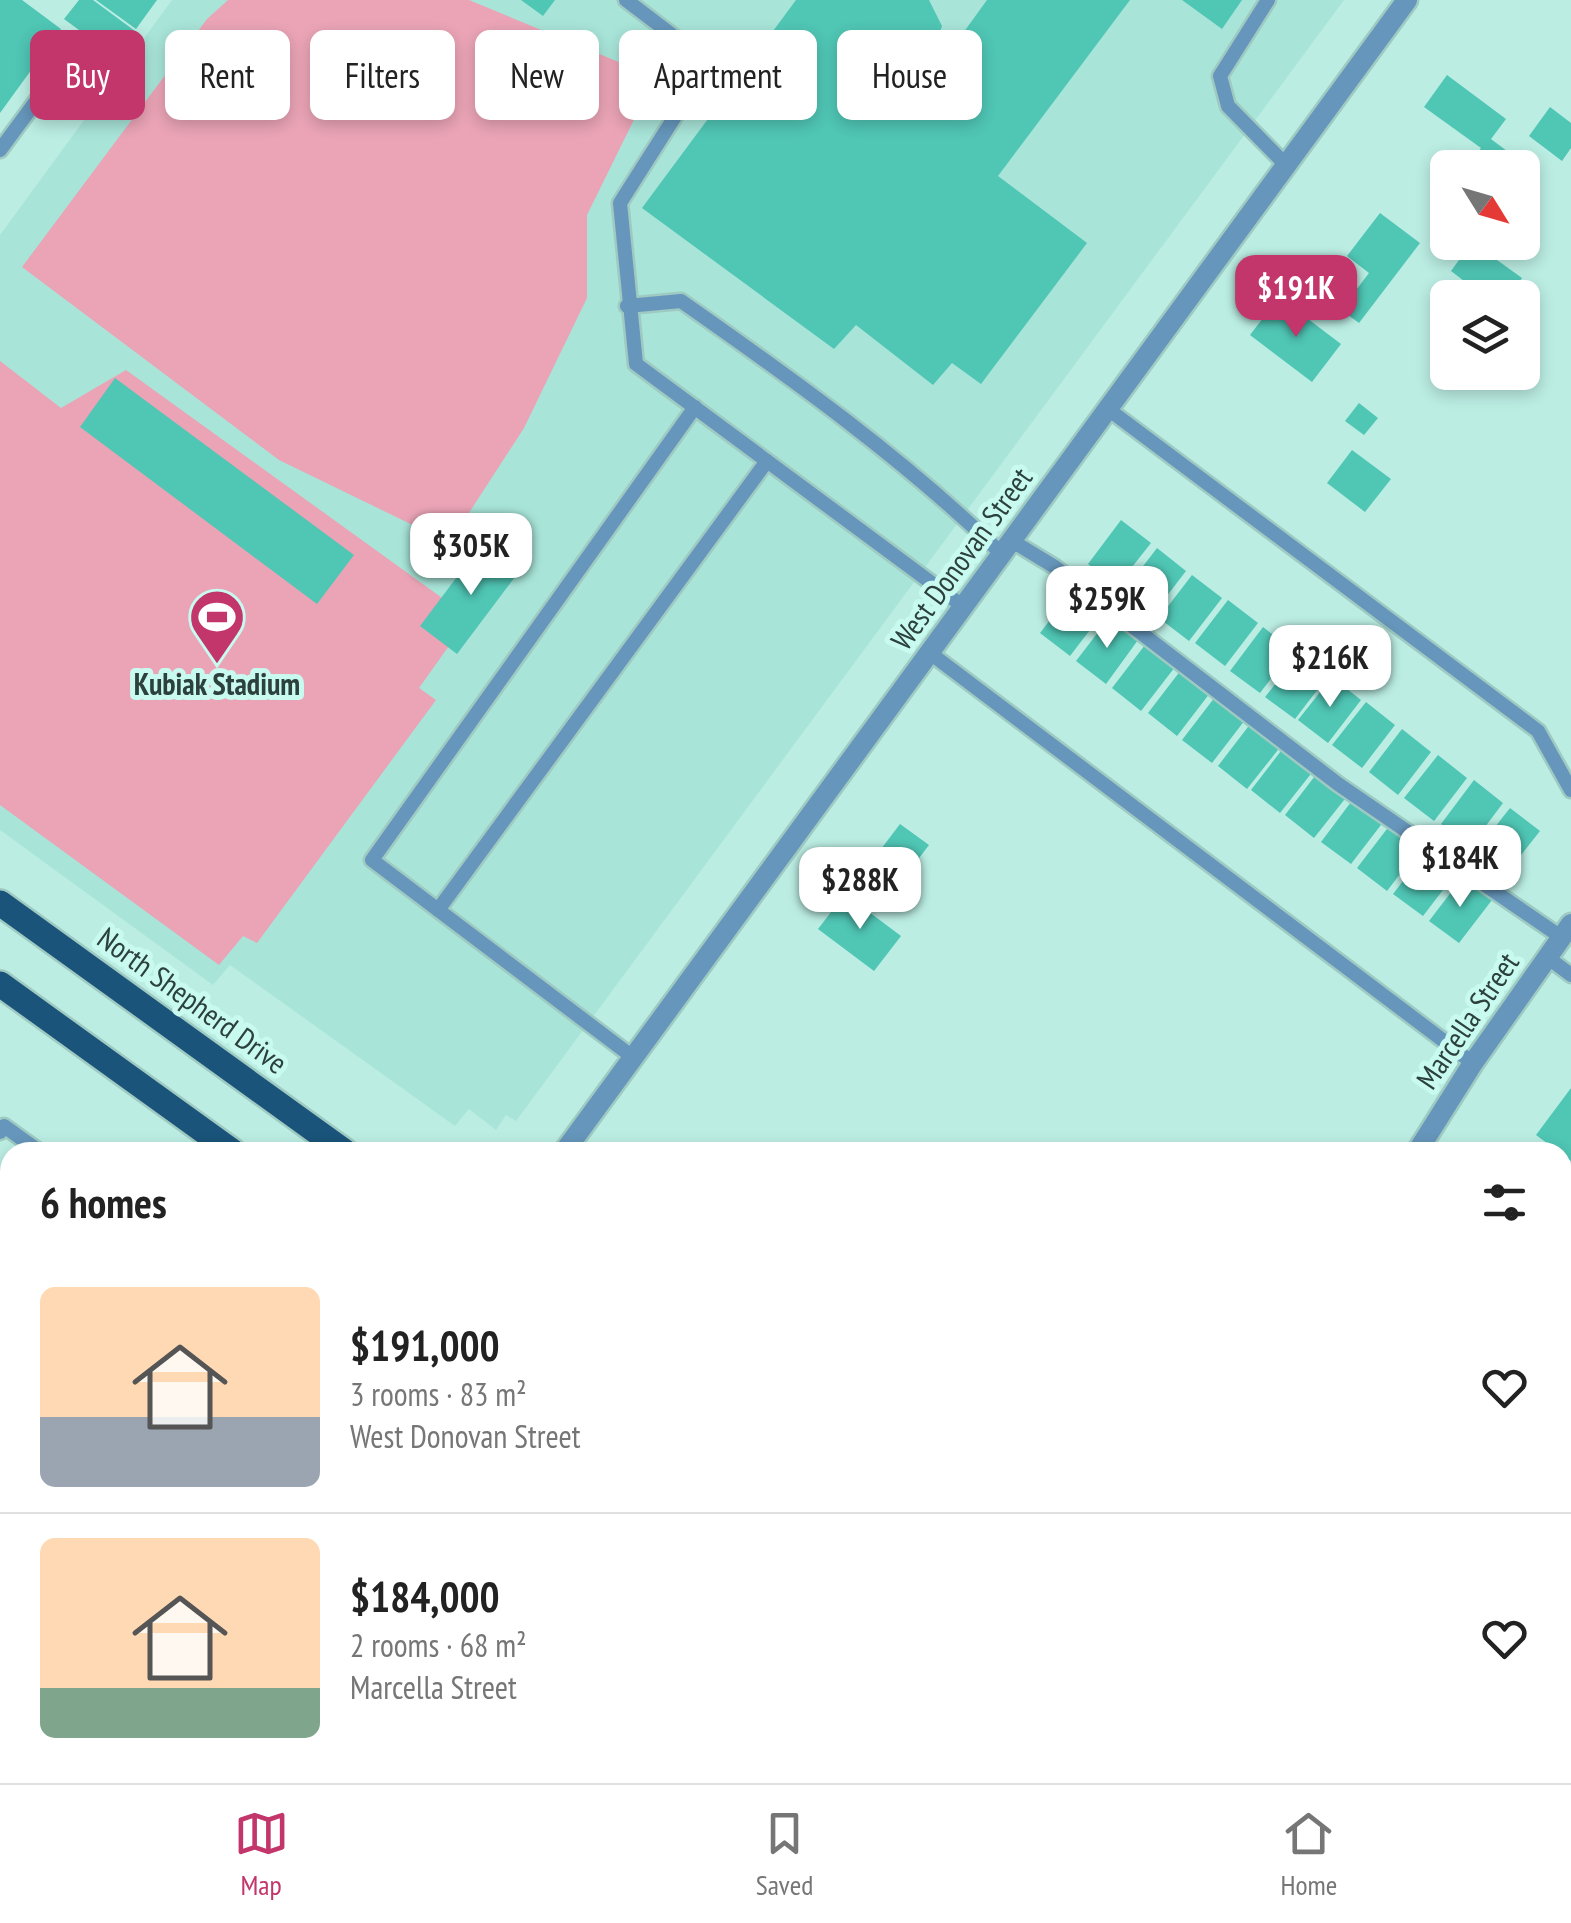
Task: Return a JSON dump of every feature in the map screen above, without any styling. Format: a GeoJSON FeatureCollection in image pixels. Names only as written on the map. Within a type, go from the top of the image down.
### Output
{"type":"FeatureCollection","features":[{"type":"Feature","properties":{"kind":"main road","name":"North Shepherd Drive"},"geometry":{"type":"LineString","coordinates":[[0,903],[332,1142]]}},
{"type":"Feature","properties":{"kind":"main road"},"geometry":{"type":"LineString","coordinates":[[0,984],[219,1142]]}},
{"type":"Feature","properties":{"kind":"street","name":"West Donovan Street"},"geometry":{"type":"LineString","coordinates":[[578,1142],[634,1058],[1407,0]]}},
{"type":"Feature","properties":{"kind":"street","name":"Marcella Street"},"geometry":{"type":"LineString","coordinates":[[1423,1142],[1473,1063],[1566,931]]}},
{"type":"Feature","properties":{"kind":"lane"},"geometry":{"type":"LineString","coordinates":[[626,0],[709,62],[620,203],[627,306],[636,364],[964,607]]}},
{"type":"Feature","properties":{"kind":"lane"},"geometry":{"type":"LineString","coordinates":[[1268,0],[1220,76],[1228,106],[1286,166]]}},
{"type":"Feature","properties":{"kind":"lane"},"geometry":{"type":"LineString","coordinates":[[0,150],[30,109]]}},
{"type":"Feature","properties":{"kind":"lane"},"geometry":{"type":"LineString","coordinates":[[627,306],[681,301],[831,405],[1007,548],[1100,600],[1338,784],[1566,931]]}},
{"type":"Feature","properties":{"kind":"lane"},"geometry":{"type":"LineString","coordinates":[[634,1058],[372,860],[694,408]]}},
{"type":"Feature","properties":{"kind":"lane"},"geometry":{"type":"LineString","coordinates":[[1108,409],[1538,731],[1571,790]]}},
{"type":"Feature","properties":{"kind":"lane"},"geometry":{"type":"LineString","coordinates":[[438,910],[767,462]]}},
{"type":"Feature","properties":{"kind":"lane"},"geometry":{"type":"LineString","coordinates":[[930,653],[1473,1063]]}},
{"type":"Feature","properties":{"kind":"lane"},"geometry":{"type":"LineString","coordinates":[[1548,957],[1571,975]]}},
{"type":"Feature","properties":{"kind":"lane"},"geometry":{"type":"LineString","coordinates":[[0,1132],[4,1126],[26,1142]]}},
{"type":"Feature","properties":{"kind":"shaded area"},"geometry":{"type":"Polygon","coordinates":[[[172,0],[1344,0],[516,1121],[506,1115],[496,1130],[469,1109],[455,1126],[230,965],[213,985],[0,830],[0,235],[84,120],[145,120],[145,37],[172,0]]]}},
{"type":"Feature","properties":{"kind":"shaded area"},"geometry":{"type":"Polygon","coordinates":[[[228,0],[469,0],[541,30],[475,30],[475,120],[599,120],[599,54],[619,62],[619,120],[634,120],[587,215],[587,298],[524,428],[465,519],[427,532],[279,460],[22,267],[132,120],[145,120],[145,102],[165,75],[165,120],[290,120],[290,30],[199,30],[228,0]]]}},
{"type":"Feature","properties":{"kind":"shaded area","name":"Kubiak Stadium"},"geometry":{"type":"Polygon","coordinates":[[[0,361],[61,408],[126,370],[445,600],[451,643],[419,688],[436,700],[257,943],[243,936],[219,965],[0,805],[0,361]]]}},
{"type":"Feature","properties":{"kind":"building"},"geometry":{"type":"Polygon","coordinates":[[[0,0],[22,0],[61,29],[30,30],[30,72],[0,113],[0,0]]]}},
{"type":"Feature","properties":{"kind":"building"},"geometry":{"type":"Polygon","coordinates":[[[79,0],[93,0],[134,30],[79,30],[64,19],[79,0]]]}},
{"type":"Feature","properties":{"kind":"building"},"geometry":{"type":"Polygon","coordinates":[[[96,0],[157,0],[136,29],[96,0]]]}},
{"type":"Feature","properties":{"kind":"building"},"geometry":{"type":"Polygon","coordinates":[[[521,0],[555,0],[543,16],[521,0]]]}},
{"type":"Feature","properties":{"kind":"building"},"geometry":{"type":"Polygon","coordinates":[[[796,0],[929,0],[941,30],[837,30],[837,120],[982,120],[982,30],[965,30],[987,0],[1130,0],[998,176],[1087,243],[981,384],[952,363],[933,385],[856,325],[834,349],[642,208],[707,120],[817,120],[817,30],[774,30],[796,0]]]}},
{"type":"Feature","properties":{"kind":"building"},"geometry":{"type":"Polygon","coordinates":[[[1182,0],[1242,0],[1222,29],[1182,0]]]}},
{"type":"Feature","properties":{"kind":"building"},"geometry":{"type":"Polygon","coordinates":[[[1447,75],[1506,119],[1491,139],[1506,150],[1480,150],[1424,107],[1447,75]]]}},
{"type":"Feature","properties":{"kind":"building"},"geometry":{"type":"Polygon","coordinates":[[[1550,107],[1571,123],[1571,148],[1562,161],[1529,136],[1550,107]]]}},
{"type":"Feature","properties":{"kind":"building"},"geometry":{"type":"Polygon","coordinates":[[[1380,213],[1420,243],[1359,323],[1341,310],[1369,273],[1347,256],[1380,213]]]}},
{"type":"Feature","properties":{"kind":"building"},"geometry":{"type":"Polygon","coordinates":[[[1459,260],[1497,260],[1522,278],[1463,280],[1451,271],[1459,260]]]}},
{"type":"Feature","properties":{"kind":"building"},"geometry":{"type":"Polygon","coordinates":[[[1279,297],[1341,344],[1312,382],[1250,335],[1279,297]]]}},
{"type":"Feature","properties":{"kind":"building"},"geometry":{"type":"Polygon","coordinates":[[[115,378],[354,555],[317,604],[80,427],[115,378]]]}},
{"type":"Feature","properties":{"kind":"building"},"geometry":{"type":"Polygon","coordinates":[[[1359,403],[1378,418],[1364,435],[1345,421],[1359,403]]]}},
{"type":"Feature","properties":{"kind":"building"},"geometry":{"type":"Polygon","coordinates":[[[1352,450],[1391,479],[1365,512],[1327,483],[1352,450]]]}},
{"type":"Feature","properties":{"kind":"building"},"geometry":{"type":"Polygon","coordinates":[[[1121,520],[1151,543],[1117,586],[1088,564],[1121,520]]]}},
{"type":"Feature","properties":{"kind":"building"},"geometry":{"type":"Polygon","coordinates":[[[484,541],[521,569],[457,654],[420,626],[484,541]]]}},
{"type":"Feature","properties":{"kind":"building"},"geometry":{"type":"Polygon","coordinates":[[[1157,548],[1186,571],[1153,614],[1124,591],[1157,548]]]}},
{"type":"Feature","properties":{"kind":"building"},"geometry":{"type":"Polygon","coordinates":[[[1192,575],[1222,598],[1189,641],[1159,618],[1192,575]]]}},
{"type":"Feature","properties":{"kind":"building"},"geometry":{"type":"Polygon","coordinates":[[[1073,590],[1103,613],[1070,656],[1040,633],[1073,590]]]}},
{"type":"Feature","properties":{"kind":"building"},"geometry":{"type":"Polygon","coordinates":[[[1228,600],[1258,623],[1225,666],[1195,643],[1228,600]]]}},
{"type":"Feature","properties":{"kind":"building"},"geometry":{"type":"Polygon","coordinates":[[[1109,618],[1138,640],[1106,684],[1076,661],[1109,618]]]}},
{"type":"Feature","properties":{"kind":"building"},"geometry":{"type":"Polygon","coordinates":[[[1263,627],[1293,650],[1260,693],[1230,671],[1263,627]]]}},
{"type":"Feature","properties":{"kind":"building"},"geometry":{"type":"Polygon","coordinates":[[[1145,645],[1175,667],[1141,711],[1112,688],[1145,645]]]}},
{"type":"Feature","properties":{"kind":"building"},"geometry":{"type":"Polygon","coordinates":[[[1299,654],[1328,676],[1295,719],[1265,697],[1299,654]]]}},
{"type":"Feature","properties":{"kind":"building"},"geometry":{"type":"Polygon","coordinates":[[[1181,670],[1210,693],[1177,736],[1148,713],[1181,670]]]}},
{"type":"Feature","properties":{"kind":"building"},"geometry":{"type":"Polygon","coordinates":[[[1332,677],[1361,700],[1328,743],[1298,720],[1332,677]]]}},
{"type":"Feature","properties":{"kind":"building"},"geometry":{"type":"Polygon","coordinates":[[[1215,697],[1245,720],[1212,763],[1182,740],[1215,697]]]}},
{"type":"Feature","properties":{"kind":"building"},"geometry":{"type":"Polygon","coordinates":[[[1366,702],[1395,725],[1362,768],[1332,745],[1366,702]]]}},
{"type":"Feature","properties":{"kind":"building"},"geometry":{"type":"Polygon","coordinates":[[[1251,723],[1281,746],[1247,789],[1218,766],[1251,723]]]}},
{"type":"Feature","properties":{"kind":"building"},"geometry":{"type":"Polygon","coordinates":[[[1402,729],[1431,752],[1398,795],[1369,772],[1402,729]]]}},
{"type":"Feature","properties":{"kind":"building"},"geometry":{"type":"Polygon","coordinates":[[[1284,747],[1314,770],[1280,813],[1251,790],[1284,747]]]}},
{"type":"Feature","properties":{"kind":"building"},"geometry":{"type":"Polygon","coordinates":[[[1438,755],[1467,778],[1434,821],[1404,798],[1438,755]]]}},
{"type":"Feature","properties":{"kind":"building"},"geometry":{"type":"Polygon","coordinates":[[[1318,772],[1348,795],[1314,838],[1285,815],[1318,772]]]}},
{"type":"Feature","properties":{"kind":"building"},"geometry":{"type":"Polygon","coordinates":[[[1474,780],[1503,803],[1470,847],[1441,824],[1474,780]]]}},
{"type":"Feature","properties":{"kind":"building"},"geometry":{"type":"Polygon","coordinates":[[[1354,798],[1384,821],[1351,864],[1321,842],[1354,798]]]}},
{"type":"Feature","properties":{"kind":"building"},"geometry":{"type":"Polygon","coordinates":[[[1510,808],[1540,831],[1506,874],[1476,851],[1510,808]]]}},
{"type":"Feature","properties":{"kind":"building"},"geometry":{"type":"Polygon","coordinates":[[[900,824],[929,845],[904,878],[875,857],[900,824]]]}},
{"type":"Feature","properties":{"kind":"building"},"geometry":{"type":"Polygon","coordinates":[[[1390,825],[1420,848],[1387,891],[1357,868],[1390,825]]]}},
{"type":"Feature","properties":{"kind":"building"},"geometry":{"type":"Polygon","coordinates":[[[1426,851],[1456,873],[1423,916],[1393,894],[1426,851]]]}},
{"type":"Feature","properties":{"kind":"building"},"geometry":{"type":"Polygon","coordinates":[[[1462,878],[1492,900],[1459,943],[1429,921],[1462,878]]]}},
{"type":"Feature","properties":{"kind":"building"},"geometry":{"type":"Polygon","coordinates":[[[845,894],[901,936],[874,971],[818,929],[845,894]]]}},
{"type":"Feature","properties":{"kind":"building"},"geometry":{"type":"Polygon","coordinates":[[[1571,1088],[1571,1142],[1545,1142],[1536,1135],[1571,1088]]]}},
{"type":"Feature","properties":{"kind":"place","name":"Kubiak Stadium"},"geometry":{"type":"Point","coordinates":[217,666]}}]}
